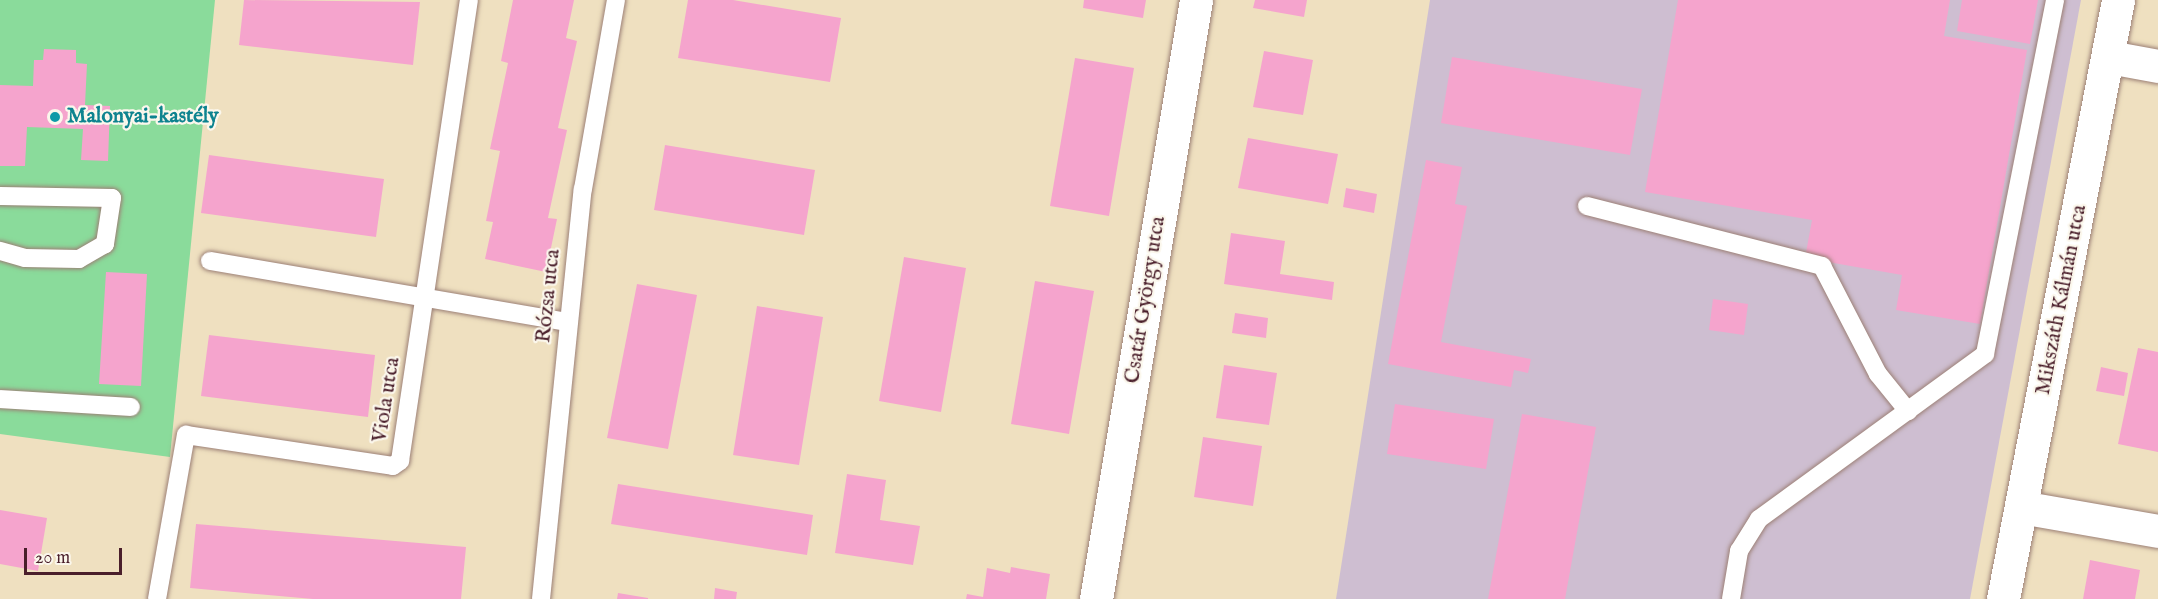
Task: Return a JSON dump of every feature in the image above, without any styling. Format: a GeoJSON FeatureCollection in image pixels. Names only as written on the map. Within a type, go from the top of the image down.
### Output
{"type":"FeatureCollection","features":[{"type":"Feature","properties":{"kind":"street","name":"Csatár György utca"},"geometry":{"type":"LineString","coordinates":[[1096,599],[1196,0]]}},
{"type":"Feature","properties":{"kind":"street","name":"Mikszáth Kálmán utca"},"geometry":{"type":"LineString","coordinates":[[2003,599],[2109,57],[2118,0]]}},
{"type":"Feature","properties":{"kind":"street"},"geometry":{"type":"LineString","coordinates":[[2109,57],[2158,66]]}},
{"type":"Feature","properties":{"kind":"street"},"geometry":{"type":"LineString","coordinates":[[2021,507],[2158,531]]}},
{"type":"Feature","properties":{"kind":"lane","name":"Viola utca"},"geometry":{"type":"LineString","coordinates":[[157,599],[186,435],[398,465],[427,298],[469,0]]}},
{"type":"Feature","properties":{"kind":"lane","name":"Rózsa utca"},"geometry":{"type":"LineString","coordinates":[[541,599],[583,189],[616,0]]}},
{"type":"Feature","properties":{"kind":"lane"},"geometry":{"type":"LineString","coordinates":[[1731,599],[1739,551],[1750,528],[1769,510],[1980,359],[1988,347],[2055,0]]}},
{"type":"Feature","properties":{"kind":"lane"},"geometry":{"type":"LineString","coordinates":[[0,196],[112,198],[105,244],[79,259],[26,258],[0,251]]}},
{"type":"Feature","properties":{"kind":"lane"},"geometry":{"type":"LineString","coordinates":[[1587,206],[1822,266],[1878,374],[1908,411]]}},
{"type":"Feature","properties":{"kind":"lane"},"geometry":{"type":"LineString","coordinates":[[210,261],[568,322]]}},
{"type":"Feature","properties":{"kind":"lane"},"geometry":{"type":"LineString","coordinates":[[0,399],[130,407]]}},
{"type":"Feature","properties":{"kind":"shaded area"},"geometry":{"type":"Polygon","coordinates":[[[1430,0],[2081,0],[1970,599],[1336,599],[1430,0]]]}},
{"type":"Feature","properties":{"kind":"green space"},"geometry":{"type":"Polygon","coordinates":[[[0,0],[215,0],[170,457],[0,434],[0,0]]]}},
{"type":"Feature","properties":{"kind":"building"},"geometry":{"type":"Polygon","coordinates":[[[244,0],[420,2],[413,65],[239,45],[244,0]]]}},
{"type":"Feature","properties":{"kind":"building"},"geometry":{"type":"Polygon","coordinates":[[[513,0],[574,0],[566,38],[577,41],[558,128],[567,130],[548,218],[557,219],[546,272],[485,259],[493,222],[486,221],[500,151],[490,149],[508,63],[501,61],[513,0]]]}},
{"type":"Feature","properties":{"kind":"building"},"geometry":{"type":"Polygon","coordinates":[[[688,0],[733,0],[841,18],[830,82],[678,58],[688,0]]]}},
{"type":"Feature","properties":{"kind":"building"},"geometry":{"type":"Polygon","coordinates":[[[1084,0],[1146,0],[1143,18],[1083,8],[1084,0]]]}},
{"type":"Feature","properties":{"kind":"building"},"geometry":{"type":"Polygon","coordinates":[[[1255,0],[1307,0],[1304,17],[1253,8],[1255,0]]]}},
{"type":"Feature","properties":{"kind":"building"},"geometry":{"type":"Polygon","coordinates":[[[1678,0],[1950,0],[1944,36],[2027,50],[1980,324],[1896,310],[1902,275],[1805,258],[1812,220],[1645,192],[1678,0]]]}},
{"type":"Feature","properties":{"kind":"building"},"geometry":{"type":"Polygon","coordinates":[[[1962,0],[2038,0],[2030,44],[1957,31],[1962,0]]]}},
{"type":"Feature","properties":{"kind":"building","name":"Malonyai-kastély"},"geometry":{"type":"Polygon","coordinates":[[[44,49],[76,50],[76,63],[87,64],[85,105],[110,106],[108,161],[81,160],[83,129],[27,127],[25,166],[0,166],[0,85],[33,86],[34,60],[43,60],[44,49]]]}},
{"type":"Feature","properties":{"kind":"building"},"geometry":{"type":"Polygon","coordinates":[[[1264,51],[1313,60],[1303,115],[1253,107],[1264,51]]]}},
{"type":"Feature","properties":{"kind":"building"},"geometry":{"type":"Polygon","coordinates":[[[1452,57],[1642,89],[1630,155],[1441,123],[1452,57]]]}},
{"type":"Feature","properties":{"kind":"building"},"geometry":{"type":"Polygon","coordinates":[[[1075,58],[1134,68],[1109,216],[1050,206],[1075,58]]]}},
{"type":"Feature","properties":{"kind":"building"},"geometry":{"type":"Polygon","coordinates":[[[1248,138],[1338,154],[1328,204],[1238,188],[1248,138]]]}},
{"type":"Feature","properties":{"kind":"building"},"geometry":{"type":"Polygon","coordinates":[[[665,145],[815,170],[804,235],[654,210],[665,145]]]}},
{"type":"Feature","properties":{"kind":"building"},"geometry":{"type":"Polygon","coordinates":[[[209,155],[384,179],[376,237],[201,213],[209,155]]]}},
{"type":"Feature","properties":{"kind":"building"},"geometry":{"type":"Polygon","coordinates":[[[1426,160],[1462,167],[1455,204],[1467,206],[1441,342],[1531,359],[1528,373],[1514,370],[1511,387],[1388,364],[1426,160]]]}},
{"type":"Feature","properties":{"kind":"building"},"geometry":{"type":"Polygon","coordinates":[[[1346,188],[1377,194],[1374,213],[1343,207],[1346,188]]]}},
{"type":"Feature","properties":{"kind":"building"},"geometry":{"type":"Polygon","coordinates":[[[1231,233],[1285,241],[1280,274],[1334,282],[1332,300],[1224,284],[1231,233]]]}},
{"type":"Feature","properties":{"kind":"building"},"geometry":{"type":"Polygon","coordinates":[[[904,257],[966,268],[941,412],[879,401],[904,257]]]}},
{"type":"Feature","properties":{"kind":"building"},"geometry":{"type":"Polygon","coordinates":[[[106,272],[147,274],[141,386],[99,384],[106,272]]]}},
{"type":"Feature","properties":{"kind":"building"},"geometry":{"type":"Polygon","coordinates":[[[1035,281],[1094,291],[1069,434],[1011,424],[1035,281]]]}},
{"type":"Feature","properties":{"kind":"building"},"geometry":{"type":"Polygon","coordinates":[[[637,284],[697,295],[668,449],[607,438],[637,284]]]}},
{"type":"Feature","properties":{"kind":"building"},"geometry":{"type":"Polygon","coordinates":[[[1713,299],[1748,304],[1744,335],[1709,330],[1713,299]]]}},
{"type":"Feature","properties":{"kind":"building"},"geometry":{"type":"Polygon","coordinates":[[[757,306],[823,317],[799,465],[733,455],[757,306]]]}},
{"type":"Feature","properties":{"kind":"building"},"geometry":{"type":"Polygon","coordinates":[[[1235,313],[1268,318],[1266,338],[1232,333],[1235,313]]]}},
{"type":"Feature","properties":{"kind":"building"},"geometry":{"type":"Polygon","coordinates":[[[209,335],[375,355],[368,417],[201,396],[209,335]]]}},
{"type":"Feature","properties":{"kind":"building"},"geometry":{"type":"Polygon","coordinates":[[[2138,348],[2158,352],[2158,452],[2118,444],[2138,348]]]}},
{"type":"Feature","properties":{"kind":"building"},"geometry":{"type":"Polygon","coordinates":[[[1224,365],[1277,373],[1269,425],[1216,418],[1224,365]]]}},
{"type":"Feature","properties":{"kind":"building"},"geometry":{"type":"Polygon","coordinates":[[[2101,367],[2128,373],[2124,396],[2096,391],[2101,367]]]}},
{"type":"Feature","properties":{"kind":"building"},"geometry":{"type":"Polygon","coordinates":[[[1395,404],[1494,419],[1486,469],[1387,454],[1395,404]]]}},
{"type":"Feature","properties":{"kind":"building"},"geometry":{"type":"Polygon","coordinates":[[[1522,414],[1596,427],[1565,599],[1488,599],[1522,414]]]}},
{"type":"Feature","properties":{"kind":"building"},"geometry":{"type":"Polygon","coordinates":[[[1203,437],[1262,446],[1253,506],[1194,497],[1203,437]]]}},
{"type":"Feature","properties":{"kind":"building"},"geometry":{"type":"Polygon","coordinates":[[[847,474],[886,480],[880,520],[920,526],[913,565],[835,553],[847,474]]]}},
{"type":"Feature","properties":{"kind":"building"},"geometry":{"type":"Polygon","coordinates":[[[618,484],[813,515],[807,555],[611,524],[618,484]]]}},
{"type":"Feature","properties":{"kind":"building"},"geometry":{"type":"Polygon","coordinates":[[[0,510],[47,518],[38,571],[0,564],[0,510]]]}},
{"type":"Feature","properties":{"kind":"building"},"geometry":{"type":"Polygon","coordinates":[[[196,524],[466,547],[461,599],[313,599],[190,588],[196,524]]]}},
{"type":"Feature","properties":{"kind":"building"},"geometry":{"type":"Polygon","coordinates":[[[2090,560],[2140,570],[2135,599],[2083,599],[2090,560]]]}},
{"type":"Feature","properties":{"kind":"building"},"geometry":{"type":"Polygon","coordinates":[[[1011,567],[1050,574],[1046,599],[966,599],[967,594],[983,597],[987,568],[1010,573],[1011,567]]]}},
{"type":"Feature","properties":{"kind":"building"},"geometry":{"type":"Polygon","coordinates":[[[715,588],[737,592],[736,599],[714,599],[715,588]]]}},
{"type":"Feature","properties":{"kind":"building"},"geometry":{"type":"Polygon","coordinates":[[[618,593],[648,598],[648,599],[617,599],[618,593]]]}},
{"type":"Feature","properties":{"kind":"place","name":"Malonyai-kastély"},"geometry":{"type":"Point","coordinates":[55,117]}}]}
